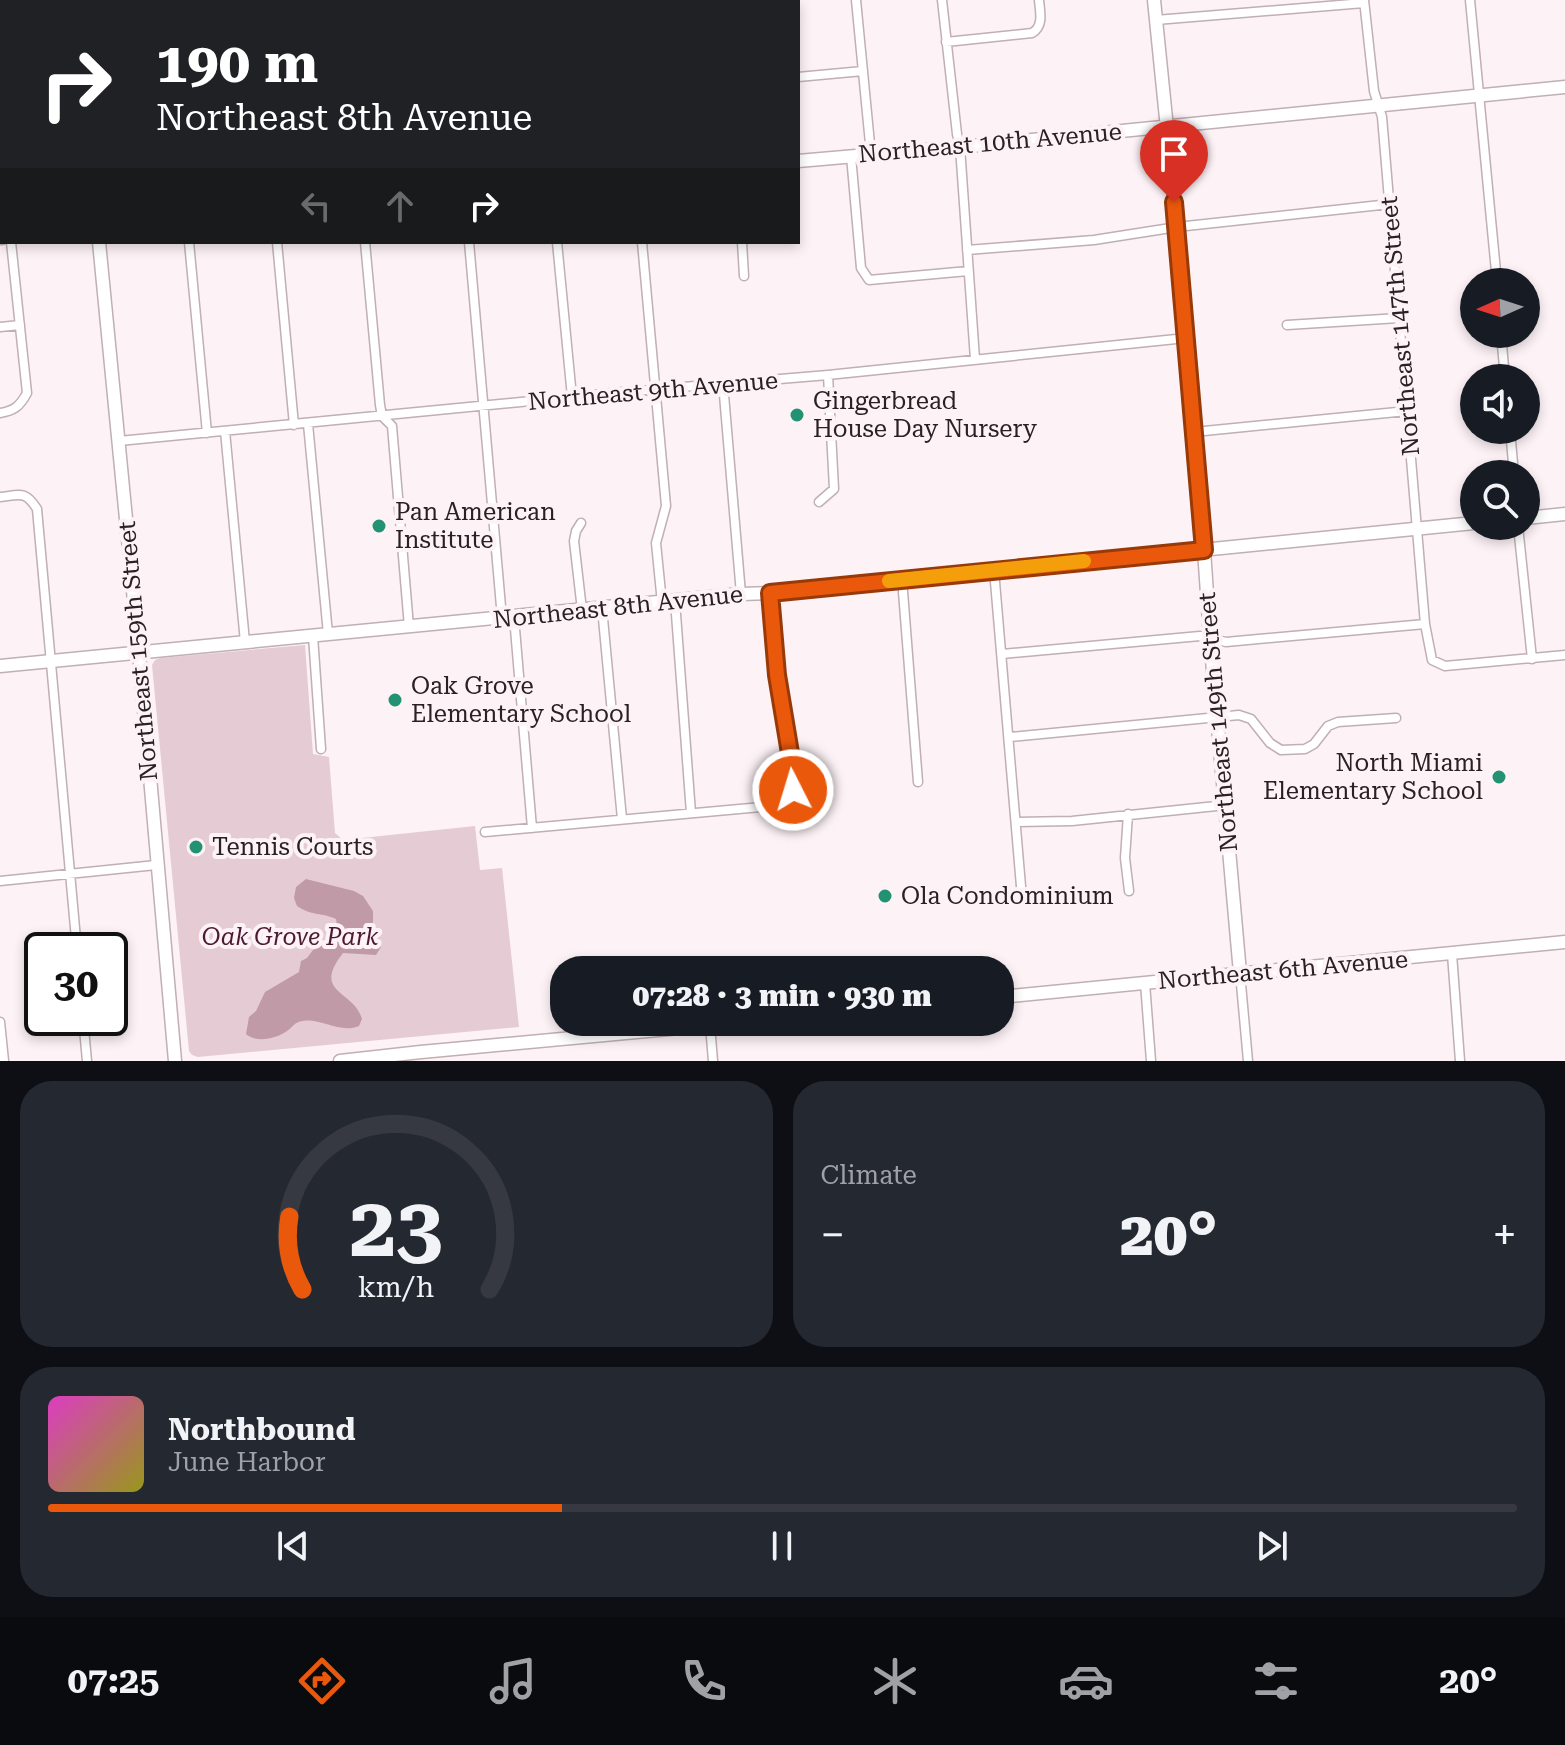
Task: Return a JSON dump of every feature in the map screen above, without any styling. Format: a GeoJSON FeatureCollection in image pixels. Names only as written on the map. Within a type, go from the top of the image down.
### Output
{"type":"FeatureCollection","features":[{"type":"Feature","properties":{"kind":"street"},"geometry":{"type":"LineString","coordinates":[[856,0],[871,154]]}},
{"type":"Feature","properties":{"kind":"street"},"geometry":{"type":"LineString","coordinates":[[942,0],[960,147],[975,359]]}},
{"type":"Feature","properties":{"kind":"street"},"geometry":{"type":"LineString","coordinates":[[946,42],[1032,33],[1038,30],[1041,18],[1039,0]]}},
{"type":"Feature","properties":{"kind":"street","name":"Northeast 149th Street"},"geometry":{"type":"LineString","coordinates":[[1154,0],[1177,227],[1248,1061]]}},
{"type":"Feature","properties":{"kind":"street"},"geometry":{"type":"LineString","coordinates":[[1470,0],[1496,268]]}},
{"type":"Feature","properties":{"kind":"street"},"geometry":{"type":"LineString","coordinates":[[1156,20],[1364,2]]}},
{"type":"Feature","properties":{"kind":"street","name":"Northeast 147th Street"},"geometry":{"type":"LineString","coordinates":[[1364,2],[1374,91],[1382,117],[1425,624],[1432,660],[1445,666],[1532,659]]}},
{"type":"Feature","properties":{"kind":"street"},"geometry":{"type":"LineString","coordinates":[[800,77],[863,71]]}},
{"type":"Feature","properties":{"kind":"street","name":"Northeast 10th Avenue"},"geometry":{"type":"LineString","coordinates":[[800,161],[1565,87]]}},
{"type":"Feature","properties":{"kind":"street"},"geometry":{"type":"LineString","coordinates":[[851,156],[861,268],[869,280],[968,271]]}},
{"type":"Feature","properties":{"kind":"street"},"geometry":{"type":"LineString","coordinates":[[967,250],[1094,240],[1177,227],[1390,204]]}},
{"type":"Feature","properties":{"kind":"street"},"geometry":{"type":"LineString","coordinates":[[0,413],[9,412],[20,405],[27,393],[11,244]]}},
{"type":"Feature","properties":{"kind":"street","name":"Northeast 159th Street"},"geometry":{"type":"LineString","coordinates":[[99,244],[175,1061]]}},
{"type":"Feature","properties":{"kind":"street"},"geometry":{"type":"LineString","coordinates":[[189,244],[207,433]]}},
{"type":"Feature","properties":{"kind":"street"},"geometry":{"type":"LineString","coordinates":[[277,244],[294,425]]}},
{"type":"Feature","properties":{"kind":"street"},"geometry":{"type":"LineString","coordinates":[[365,244],[382,416],[392,426],[409,627]]}},
{"type":"Feature","properties":{"kind":"street"},"geometry":{"type":"LineString","coordinates":[[469,244],[484,407],[532,828]]}},
{"type":"Feature","properties":{"kind":"street"},"geometry":{"type":"LineString","coordinates":[[557,244],[572,397]]}},
{"type":"Feature","properties":{"kind":"street"},"geometry":{"type":"LineString","coordinates":[[642,244],[666,506],[656,543],[669,602],[691,813]]}},
{"type":"Feature","properties":{"kind":"street"},"geometry":{"type":"LineString","coordinates":[[742,244],[744,276]]}},
{"type":"Feature","properties":{"kind":"street"},"geometry":{"type":"LineString","coordinates":[[1287,325],[1399,318]]}},
{"type":"Feature","properties":{"kind":"street"},"geometry":{"type":"LineString","coordinates":[[0,327],[20,325]]}},
{"type":"Feature","properties":{"kind":"street","name":"Northeast 9th Avenue"},"geometry":{"type":"LineString","coordinates":[[119,441],[828,375],[1186,338]]}},
{"type":"Feature","properties":{"kind":"street"},"geometry":{"type":"LineString","coordinates":[[819,502],[834,489],[828,375]]}},
{"type":"Feature","properties":{"kind":"street"},"geometry":{"type":"LineString","coordinates":[[723,383],[741,594]]}},
{"type":"Feature","properties":{"kind":"street"},"geometry":{"type":"LineString","coordinates":[[1194,432],[1407,411]]}},
{"type":"Feature","properties":{"kind":"street"},"geometry":{"type":"LineString","coordinates":[[308,424],[328,634]]}},
{"type":"Feature","properties":{"kind":"street"},"geometry":{"type":"LineString","coordinates":[[225,431],[245,642]]}},
{"type":"Feature","properties":{"kind":"street"},"geometry":{"type":"LineString","coordinates":[[0,497],[22,494],[30,498],[37,509],[75,932]]}},
{"type":"Feature","properties":{"kind":"street"},"geometry":{"type":"LineString","coordinates":[[1540,517],[1565,514]]}},
{"type":"Feature","properties":{"kind":"street"},"geometry":{"type":"LineString","coordinates":[[581,523],[574,541],[582,610]]}},
{"type":"Feature","properties":{"kind":"street","name":"Northeast 8th Avenue"},"geometry":{"type":"LineString","coordinates":[[0,666],[1460,524]]}},
{"type":"Feature","properties":{"kind":"street"},"geometry":{"type":"LineString","coordinates":[[1519,540],[1532,659],[1565,655]]}},
{"type":"Feature","properties":{"kind":"street"},"geometry":{"type":"LineString","coordinates":[[994,570],[1022,898]]}},
{"type":"Feature","properties":{"kind":"street"},"geometry":{"type":"LineString","coordinates":[[902,579],[918,782]]}},
{"type":"Feature","properties":{"kind":"street"},"geometry":{"type":"LineString","coordinates":[[485,832],[784,803],[793,790],[777,675],[770,593]]}},
{"type":"Feature","properties":{"kind":"street"},"geometry":{"type":"LineString","coordinates":[[602,608],[622,819]]}},
{"type":"Feature","properties":{"kind":"street"},"geometry":{"type":"LineString","coordinates":[[1002,654],[1185,637],[1210,637],[1226,642],[1425,624]]}},
{"type":"Feature","properties":{"kind":"street"},"geometry":{"type":"LineString","coordinates":[[313,636],[321,749]]}},
{"type":"Feature","properties":{"kind":"street"},"geometry":{"type":"LineString","coordinates":[[1010,737],[1239,715],[1251,719],[1270,743],[1281,750],[1305,749],[1314,744],[1328,726],[1338,722],[1396,718]]}},
{"type":"Feature","properties":{"kind":"street"},"geometry":{"type":"LineString","coordinates":[[1016,822],[1072,821],[1226,805]]}},
{"type":"Feature","properties":{"kind":"street"},"geometry":{"type":"LineString","coordinates":[[1128,814],[1125,858],[1129,891]]}},
{"type":"Feature","properties":{"kind":"street"},"geometry":{"type":"LineString","coordinates":[[0,881],[156,865]]}},
{"type":"Feature","properties":{"kind":"street","name":"Northeast 6th Avenue"},"geometry":{"type":"LineString","coordinates":[[1014,996],[1565,942]]}},
{"type":"Feature","properties":{"kind":"street"},"geometry":{"type":"LineString","coordinates":[[1452,954],[1460,1061]]}},
{"type":"Feature","properties":{"kind":"street"},"geometry":{"type":"LineString","coordinates":[[1145,983],[1151,1061]]}},
{"type":"Feature","properties":{"kind":"street"},"geometry":{"type":"LineString","coordinates":[[0,1022],[4,1061]]}},
{"type":"Feature","properties":{"kind":"street"},"geometry":{"type":"LineString","coordinates":[[85,1036],[87,1061]]}},
{"type":"Feature","properties":{"kind":"street"},"geometry":{"type":"LineString","coordinates":[[341,1061],[421,1056],[607,1036]]}},
{"type":"Feature","properties":{"kind":"street"},"geometry":{"type":"LineString","coordinates":[[711,1036],[713,1061]]}},
{"type":"Feature","properties":{"kind":"green space","name":"Oak Grove Park"},"geometry":{"type":"Polygon","coordinates":[[[305,645],[313,754],[329,757],[335,833],[343,840],[475,826],[480,870],[502,868],[519,1027],[198,1057],[189,1051],[152,665],[160,658],[305,645]]]}},
{"type":"Feature","properties":{"kind":"shaded area"},"geometry":{"type":"Polygon","coordinates":[[[306,879],[354,891],[363,896],[373,911],[373,932],[381,942],[376,955],[343,953],[331,977],[333,984],[358,1010],[362,1019],[359,1026],[352,1028],[303,1021],[277,1036],[266,1039],[250,1037],[246,1034],[249,1017],[256,1011],[265,992],[299,972],[301,961],[313,950],[330,942],[335,931],[336,919],[297,906],[294,898],[296,887],[306,879]]]}},
{"type":"Feature","properties":{"kind":"slow traffic"},"geometry":{"type":"LineString","coordinates":[[889,581],[1084,561]]}},
{"type":"Feature","properties":{"kind":"place","name":"Gingerbread House Day Nursery"},"geometry":{"type":"Point","coordinates":[797,415]}},
{"type":"Feature","properties":{"kind":"place","name":"Pan American Institute"},"geometry":{"type":"Point","coordinates":[379,526]}},
{"type":"Feature","properties":{"kind":"place","name":"Oak Grove Elementary School"},"geometry":{"type":"Point","coordinates":[395,700]}},
{"type":"Feature","properties":{"kind":"place","name":"North Miami Elementary School"},"geometry":{"type":"Point","coordinates":[1499,777]}},
{"type":"Feature","properties":{"kind":"place","name":"Tennis Courts"},"geometry":{"type":"Point","coordinates":[196,847]}},
{"type":"Feature","properties":{"kind":"place","name":"Ola Condominium"},"geometry":{"type":"Point","coordinates":[885,896]}},
{"type":"Feature","properties":{"kind":"route"},"geometry":{"type":"LineString","coordinates":[[793,790],[777,675],[770,593],[1204,550],[1174,202]]}}]}
